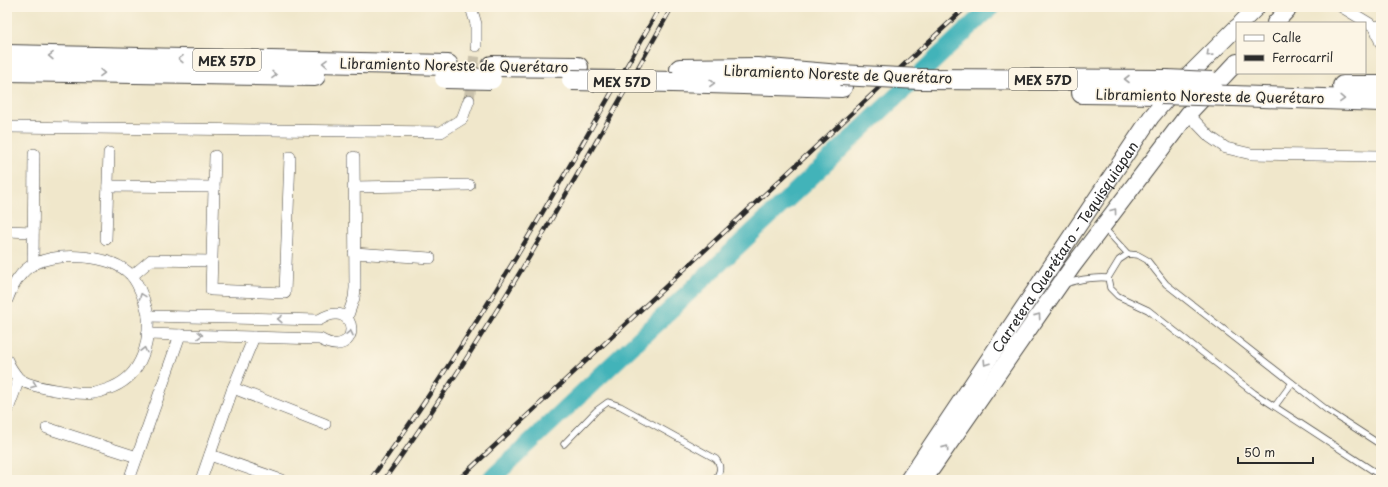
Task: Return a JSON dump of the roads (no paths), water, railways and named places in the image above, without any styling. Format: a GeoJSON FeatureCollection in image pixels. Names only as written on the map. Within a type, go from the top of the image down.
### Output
{"type":"FeatureCollection","features":[{"type":"Feature","properties":{"kind":"highway","name":"Libramiento Noreste de Querétaro"},"geometry":{"type":"LineString","coordinates":[[7,55],[446,72],[674,76],[920,85],[1163,87],[1235,90],[1381,100]]}},
{"type":"Feature","properties":{"kind":"highway","name":"Libramiento Noreste de Querétaro"},"geometry":{"type":"LineString","coordinates":[[7,71],[446,72]]}},
{"type":"Feature","properties":{"kind":"highway","name":"Libramiento Noreste de Querétaro"},"geometry":{"type":"LineString","coordinates":[[1235,90],[1381,86]]}},
{"type":"Feature","properties":{"kind":"main road"},"geometry":{"type":"LineString","coordinates":[[1242,22],[1257,7]]}},
{"type":"Feature","properties":{"kind":"main road"},"geometry":{"type":"LineString","coordinates":[[1276,22],[1290,7]]}},
{"type":"Feature","properties":{"kind":"main road","name":"Carretera Querétaro - Tequisquiapan"},"geometry":{"type":"LineString","coordinates":[[908,480],[1150,117],[1175,89],[1236,28]]}},
{"type":"Feature","properties":{"kind":"main road","name":"Carretera Querétaro - Tequisquiapan"},"geometry":{"type":"LineString","coordinates":[[924,480],[1058,287],[1102,227],[1188,114],[1236,63]]}},
{"type":"Feature","properties":{"kind":"street"},"geometry":{"type":"LineString","coordinates":[[471,7],[476,24],[476,46]]}},
{"type":"Feature","properties":{"kind":"street"},"geometry":{"type":"LineString","coordinates":[[1342,7],[1378,27],[1381,44]]}},
{"type":"Feature","properties":{"kind":"street"},"geometry":{"type":"LineString","coordinates":[[7,127],[441,132],[462,119],[469,100]]}},
{"type":"Feature","properties":{"kind":"street"},"geometry":{"type":"LineString","coordinates":[[1188,114],[1210,136],[1226,148],[1251,154],[1381,156]]}},
{"type":"Feature","properties":{"kind":"street"},"geometry":{"type":"LineString","coordinates":[[106,239],[109,153]]}},
{"type":"Feature","properties":{"kind":"street"},"geometry":{"type":"LineString","coordinates":[[33,264],[34,154]]}},
{"type":"Feature","properties":{"kind":"street"},"geometry":{"type":"LineString","coordinates":[[215,156],[211,290],[285,293],[290,157]]}},
{"type":"Feature","properties":{"kind":"street"},"geometry":{"type":"LineString","coordinates":[[347,318],[354,298],[354,157]]}},
{"type":"Feature","properties":{"kind":"street"},"geometry":{"type":"LineString","coordinates":[[353,187],[469,185]]}},
{"type":"Feature","properties":{"kind":"street"},"geometry":{"type":"LineString","coordinates":[[108,186],[214,187]]}},
{"type":"Feature","properties":{"kind":"street"},"geometry":{"type":"LineString","coordinates":[[7,231],[33,232]]}},
{"type":"Feature","properties":{"kind":"street"},"geometry":{"type":"LineString","coordinates":[[354,253],[430,258]]}},
{"type":"Feature","properties":{"kind":"street"},"geometry":{"type":"LineString","coordinates":[[7,300],[17,281],[33,264],[70,257],[93,258],[113,263],[132,276],[142,293],[148,316],[147,334],[143,356],[133,372],[117,385],[94,393],[66,392],[39,387],[19,379],[7,360]]}},
{"type":"Feature","properties":{"kind":"street"},"geometry":{"type":"LineString","coordinates":[[132,276],[150,260],[212,262]]}},
{"type":"Feature","properties":{"kind":"street"},"geometry":{"type":"LineString","coordinates":[[147,334],[320,339],[335,346],[343,344],[352,332],[351,324],[347,318],[341,314],[333,313],[319,320],[148,316]]}},
{"type":"Feature","properties":{"kind":"street"},"geometry":{"type":"LineString","coordinates":[[319,320],[320,339]]}},
{"type":"Feature","properties":{"kind":"street"},"geometry":{"type":"LineString","coordinates":[[129,480],[180,335]]}},
{"type":"Feature","properties":{"kind":"street"},"geometry":{"type":"LineString","coordinates":[[200,480],[233,388],[254,337]]}},
{"type":"Feature","properties":{"kind":"street"},"geometry":{"type":"LineString","coordinates":[[7,412],[19,379]]}},
{"type":"Feature","properties":{"kind":"street"},"geometry":{"type":"LineString","coordinates":[[233,388],[326,424]]}},
{"type":"Feature","properties":{"kind":"street"},"geometry":{"type":"LineString","coordinates":[[47,428],[137,457]]}},
{"type":"Feature","properties":{"kind":"street"},"geometry":{"type":"LineString","coordinates":[[210,455],[281,480]]}},
{"type":"Feature","properties":{"kind":"lane"},"geometry":{"type":"LineString","coordinates":[[1102,227],[1128,254]]}},
{"type":"Feature","properties":{"kind":"lane"},"geometry":{"type":"LineString","coordinates":[[1381,445],[1327,410],[1166,284],[1147,260],[1138,255],[1128,254],[1119,260],[1108,278],[1110,288],[1118,296],[1148,310],[1254,393],[1381,476]]}},
{"type":"Feature","properties":{"kind":"lane"},"geometry":{"type":"LineString","coordinates":[[1058,287],[1082,279],[1095,277],[1108,278]]}},
{"type":"Feature","properties":{"kind":"lane"},"geometry":{"type":"LineString","coordinates":[[1275,406],[1292,383]]}},
{"type":"Feature","properties":{"kind":"lane"},"geometry":{"type":"LineString","coordinates":[[564,444],[597,410],[608,402],[620,406],[716,459],[720,464],[720,472],[715,480]]}},
{"type":"Feature","properties":{"kind":"waterway"},"geometry":{"type":"LineString","coordinates":[[490,480],[991,7]]}},
{"type":"Feature","properties":{"kind":"tunnel"},"geometry":{"type":"LineString","coordinates":[[469,100],[476,46]]}},
{"type":"Feature","properties":{"kind":"railway"},"geometry":{"type":"LineString","coordinates":[[370,480],[410,423],[486,307],[592,128],[660,7]]}},
{"type":"Feature","properties":{"kind":"railway"},"geometry":{"type":"LineString","coordinates":[[384,480],[462,365],[535,248],[672,7]]}},
{"type":"Feature","properties":{"kind":"railway"},"geometry":{"type":"LineString","coordinates":[[458,480],[966,7]]}}]}
